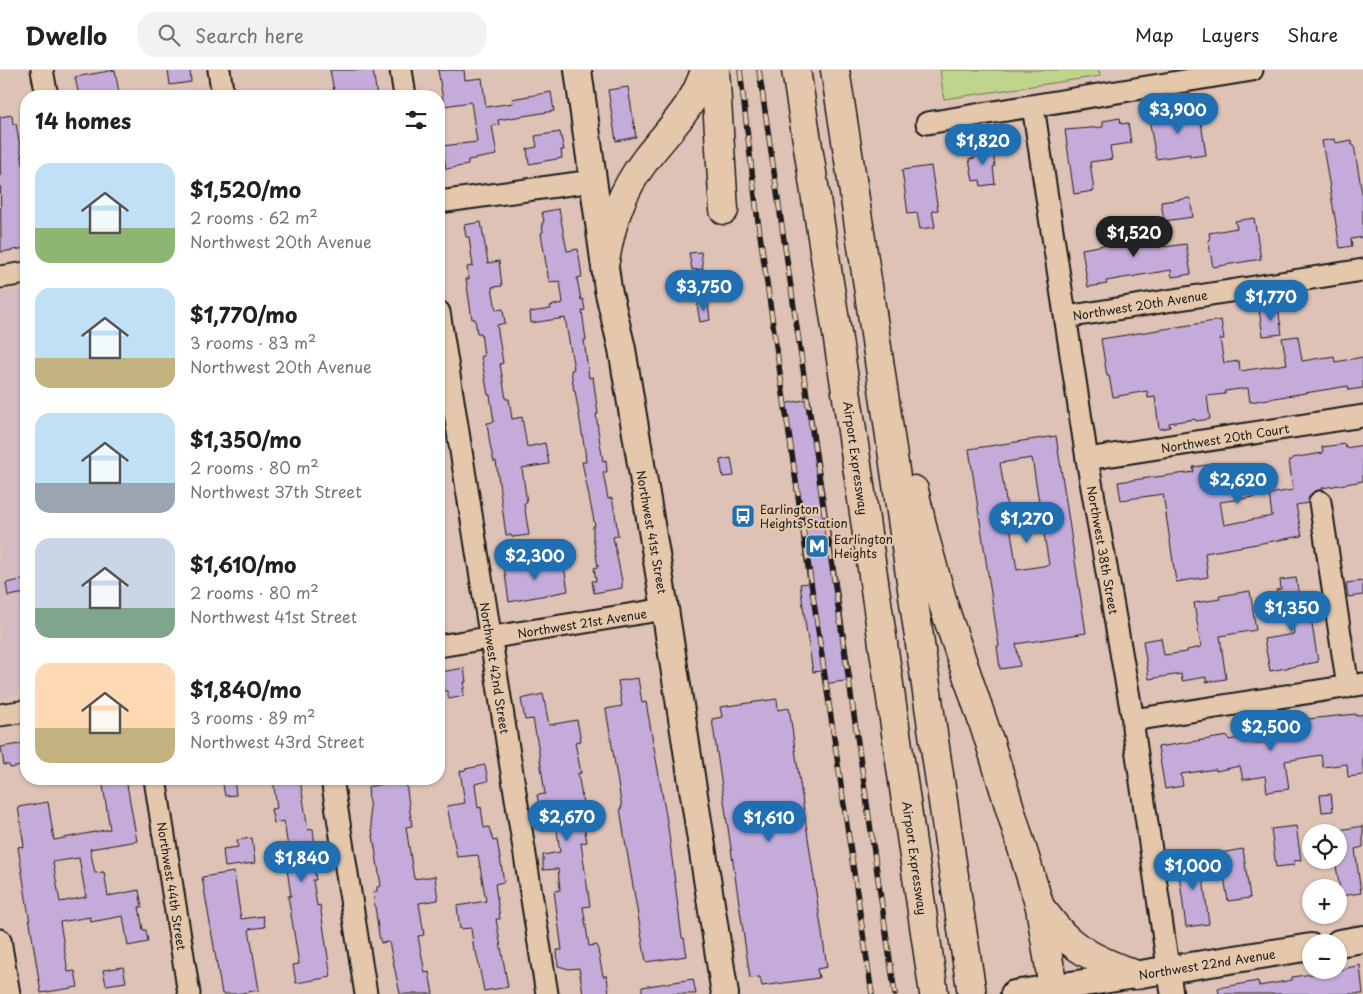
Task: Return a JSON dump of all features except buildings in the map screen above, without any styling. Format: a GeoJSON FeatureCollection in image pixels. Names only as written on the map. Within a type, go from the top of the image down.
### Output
{"type":"FeatureCollection","features":[{"type":"Feature","properties":{"kind":"highway"},"geometry":{"type":"LineString","coordinates":[[605,260],[614,217],[621,200],[645,160],[687,108],[701,85],[705,70]]}},
{"type":"Feature","properties":{"kind":"highway"},"geometry":{"type":"LineString","coordinates":[[715,70],[724,210]]}},
{"type":"Feature","properties":{"kind":"highway","name":"Airport Expressway"},"geometry":{"type":"LineString","coordinates":[[796,70],[850,416],[934,994]]}},
{"type":"Feature","properties":{"kind":"highway"},"geometry":{"type":"LineString","coordinates":[[835,70],[868,276],[930,720],[972,994]]}},
{"type":"Feature","properties":{"kind":"highway"},"geometry":{"type":"LineString","coordinates":[[868,276],[924,534],[944,607],[990,743],[1040,907],[1053,991]]}},
{"type":"Feature","properties":{"kind":"highway"},"geometry":{"type":"LineString","coordinates":[[1040,907],[1065,937],[1082,950],[1097,959],[1136,975]]}},
{"type":"Feature","properties":{"kind":"main road","name":"Northwest 41st Street"},"geometry":{"type":"LineString","coordinates":[[578,70],[608,289],[622,349],[725,994]]}},
{"type":"Feature","properties":{"kind":"main road"},"geometry":{"type":"LineString","coordinates":[[1347,942],[1363,939]]}},
{"type":"Feature","properties":{"kind":"main road","name":"Northwest 22nd Avenue"},"geometry":{"type":"LineString","coordinates":[[1014,994],[1053,991],[1136,975],[1171,982],[1302,949]]}},
{"type":"Feature","properties":{"kind":"street"},"geometry":{"type":"LineString","coordinates":[[42,70],[45,90]]}},
{"type":"Feature","properties":{"kind":"street"},"geometry":{"type":"LineString","coordinates":[[218,70],[222,90]]}},
{"type":"Feature","properties":{"kind":"street"},"geometry":{"type":"LineString","coordinates":[[401,70],[404,90]]}},
{"type":"Feature","properties":{"kind":"street"},"geometry":{"type":"LineString","coordinates":[[927,123],[1252,70]]}},
{"type":"Feature","properties":{"kind":"street","name":"Northwest 38th Street"},"geometry":{"type":"LineString","coordinates":[[1033,106],[1087,459],[1133,720],[1171,982]]}},
{"type":"Feature","properties":{"kind":"street"},"geometry":{"type":"LineString","coordinates":[[445,201],[594,181]]}},
{"type":"Feature","properties":{"kind":"street","name":"Northwest 20th Avenue"},"geometry":{"type":"LineString","coordinates":[[1066,317],[1363,270]]}},
{"type":"Feature","properties":{"kind":"street"},"geometry":{"type":"LineString","coordinates":[[0,278],[20,274]]}},
{"type":"Feature","properties":{"kind":"street","name":"Northwest 42nd Street"},"geometry":{"type":"LineString","coordinates":[[445,350],[547,994]]}},
{"type":"Feature","properties":{"kind":"street","name":"Northwest 20th Court"},"geometry":{"type":"LineString","coordinates":[[1087,459],[1363,416]]}},
{"type":"Feature","properties":{"kind":"street"},"geometry":{"type":"LineString","coordinates":[[1133,720],[1356,685],[1320,502]]}},
{"type":"Feature","properties":{"kind":"street","name":"Northwest 21st Avenue"},"geometry":{"type":"LineString","coordinates":[[445,645],[665,609]]}},
{"type":"Feature","properties":{"kind":"street"},"geometry":{"type":"LineString","coordinates":[[0,715],[20,712]]}},
{"type":"Feature","properties":{"kind":"street","name":"Northwest 44th Street"},"geometry":{"type":"LineString","coordinates":[[156,785],[189,994]]}},
{"type":"Feature","properties":{"kind":"street"},"geometry":{"type":"LineString","coordinates":[[333,785],[366,994]]}},
{"type":"Feature","properties":{"kind":"street"},"geometry":{"type":"LineString","coordinates":[[0,940],[9,994]]}},
{"type":"Feature","properties":{"kind":"shaded area"},"geometry":{"type":"Polygon","coordinates":[[[20,290],[20,694],[0,698],[0,293],[20,290]]]}},
{"type":"Feature","properties":{"kind":"green space"},"geometry":{"type":"Polygon","coordinates":[[[940,70],[1099,70],[1100,76],[944,99],[940,70]]]}},
{"type":"Feature","properties":{"kind":"railway"},"geometry":{"type":"LineString","coordinates":[[740,70],[757,214],[872,994]]}},
{"type":"Feature","properties":{"kind":"railway"},"geometry":{"type":"LineString","coordinates":[[759,70],[895,994]]}},
{"type":"Feature","properties":{"kind":"place","name":"Earlington Heights Station"},"geometry":{"type":"Point","coordinates":[743,516]}},
{"type":"Feature","properties":{"kind":"place","name":"Earlington Heights"},"geometry":{"type":"Point","coordinates":[817,546]}}]}
